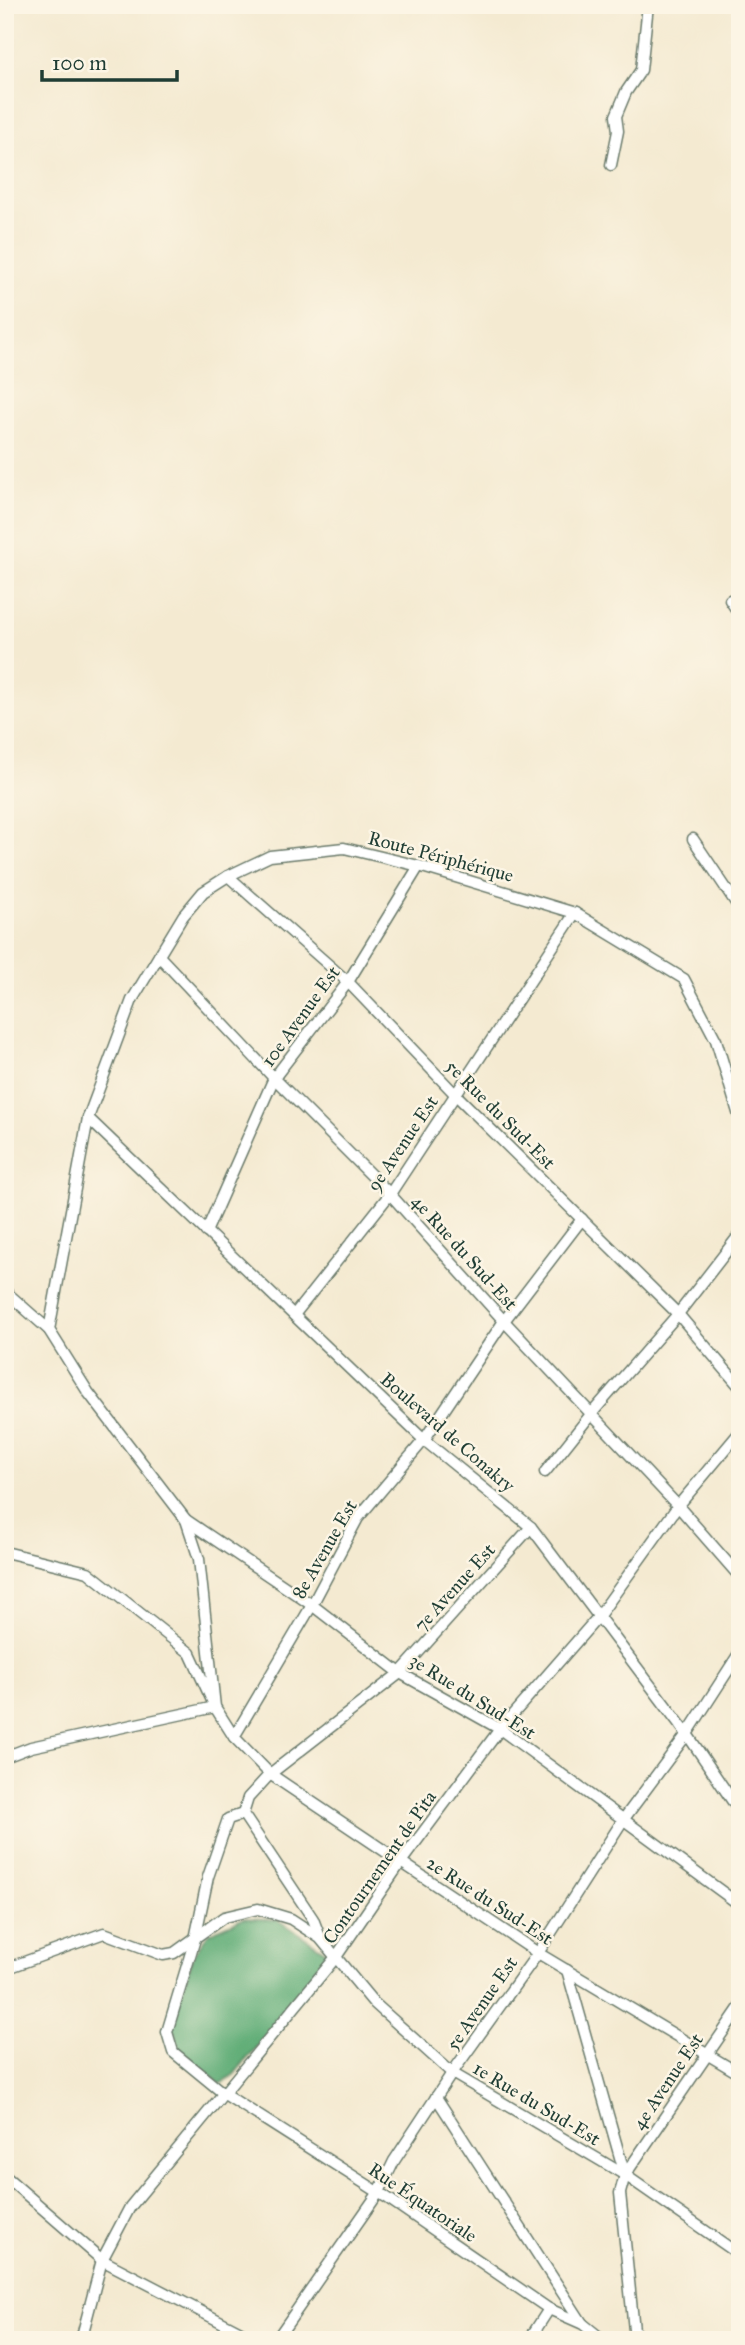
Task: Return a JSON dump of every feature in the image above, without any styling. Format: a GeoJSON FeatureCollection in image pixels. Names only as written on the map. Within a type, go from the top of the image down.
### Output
{"type":"FeatureCollection","features":[{"type":"Feature","properties":{"kind":"street"},"geometry":{"type":"LineString","coordinates":[[611,165],[618,131],[616,116],[626,92],[641,70],[648,5]]}},
{"type":"Feature","properties":{"kind":"street"},"geometry":{"type":"LineString","coordinates":[[740,597],[730,600],[740,615]]}},
{"type":"Feature","properties":{"kind":"street"},"geometry":{"type":"LineString","coordinates":[[693,839],[740,909]]}},
{"type":"Feature","properties":{"kind":"street","name":"Route Périphérique"},"geometry":{"type":"LineString","coordinates":[[49,1330],[88,1118],[132,1000],[183,916],[204,892],[228,876],[270,856],[344,848],[419,866],[575,913],[684,979],[716,1040],[740,1119]]}},
{"type":"Feature","properties":{"kind":"street","name":"10e Avenue Est"},"geometry":{"type":"LineString","coordinates":[[206,1233],[274,1078],[348,982],[419,866]]}},
{"type":"Feature","properties":{"kind":"street","name":"5e Rue du Sud-Est"},"geometry":{"type":"LineString","coordinates":[[228,876],[348,982],[456,1095],[678,1314],[740,1387]]}},
{"type":"Feature","properties":{"kind":"street","name":"9e Avenue Est"},"geometry":{"type":"LineString","coordinates":[[294,1315],[390,1194],[575,913]]}},
{"type":"Feature","properties":{"kind":"street","name":"4e Rue du Sud-Est"},"geometry":{"type":"LineString","coordinates":[[159,956],[274,1078],[390,1194],[503,1321],[592,1413],[740,1577]]}},
{"type":"Feature","properties":{"kind":"street","name":"Boulevard de Conakry"},"geometry":{"type":"LineString","coordinates":[[88,1118],[425,1440],[531,1527],[687,1734],[740,1812]]}},
{"type":"Feature","properties":{"kind":"street","name":"8e Avenue Est"},"geometry":{"type":"LineString","coordinates":[[234,1737],[312,1605],[358,1518],[425,1440],[503,1321],[582,1219]]}},
{"type":"Feature","properties":{"kind":"street"},"geometry":{"type":"LineString","coordinates":[[545,1472],[678,1314],[740,1234]]}},
{"type":"Feature","properties":{"kind":"street"},"geometry":{"type":"LineString","coordinates":[[5,1291],[49,1330],[88,1392],[186,1520],[199,1559],[215,1707],[31,1747],[5,1757]]}},
{"type":"Feature","properties":{"kind":"street","name":"Contournement de Pita"},"geometry":{"type":"LineString","coordinates":[[81,2340],[102,2260],[130,2207],[336,1957],[401,1863],[500,1729],[598,1617],[678,1506],[740,1432]]}},
{"type":"Feature","properties":{"kind":"street","name":"3e Rue du Sud-Est"},"geometry":{"type":"LineString","coordinates":[[186,1520],[312,1605],[400,1673],[500,1729],[740,1905]]}},
{"type":"Feature","properties":{"kind":"street","name":"7e Avenue Est"},"geometry":{"type":"LineString","coordinates":[[195,1939],[208,1877],[228,1819],[243,1814],[248,1798],[270,1774],[400,1673],[531,1527]]}},
{"type":"Feature","properties":{"kind":"street","name":"2e Rue du Sud-Est"},"geometry":{"type":"LineString","coordinates":[[5,1552],[88,1572],[190,1653],[215,1707],[234,1737],[270,1774],[538,1952],[740,2074]]}},
{"type":"Feature","properties":{"kind":"street","name":"5e Avenue Est"},"geometry":{"type":"LineString","coordinates":[[276,2340],[379,2192],[394,2161],[452,2073],[538,1952],[623,1820],[687,1734],[740,1652]]}},
{"type":"Feature","properties":{"kind":"street"},"geometry":{"type":"LineString","coordinates":[[243,1814],[313,1919],[320,1938]]}},
{"type":"Feature","properties":{"kind":"street","name":"1e Rue du Sud-Est"},"geometry":{"type":"LineString","coordinates":[[5,1969],[104,1933],[163,1955],[174,1953],[224,1917],[258,1909],[291,1919],[320,1938],[373,2002],[452,2073],[625,2175],[740,2255]]}},
{"type":"Feature","properties":{"kind":"street","name":"Rue Équatoriale"},"geometry":{"type":"LineString","coordinates":[[195,1939],[167,2032],[173,2052],[223,2093],[379,2192],[549,2309],[583,2324],[603,2340]]}},
{"type":"Feature","properties":{"kind":"street"},"geometry":{"type":"LineString","coordinates":[[567,1970],[625,2175],[620,2193],[635,2340]]}},
{"type":"Feature","properties":{"kind":"street","name":"4e Avenue Est"},"geometry":{"type":"LineString","coordinates":[[625,2175],[740,2007]]}},
{"type":"Feature","properties":{"kind":"street"},"geometry":{"type":"LineString","coordinates":[[436,2097],[583,2324]]}},
{"type":"Feature","properties":{"kind":"street"},"geometry":{"type":"LineString","coordinates":[[5,2176],[102,2260],[256,2340]]}},
{"type":"Feature","properties":{"kind":"street"},"geometry":{"type":"LineString","coordinates":[[529,2340],[549,2309]]}},
{"type":"Feature","properties":{"kind":"green space"},"geometry":{"type":"Polygon","coordinates":[[[244,1918],[278,1920],[327,1952],[327,1962],[232,2077],[220,2084],[180,2052],[172,2025],[194,1953],[209,1933],[244,1918]]]}}]}
